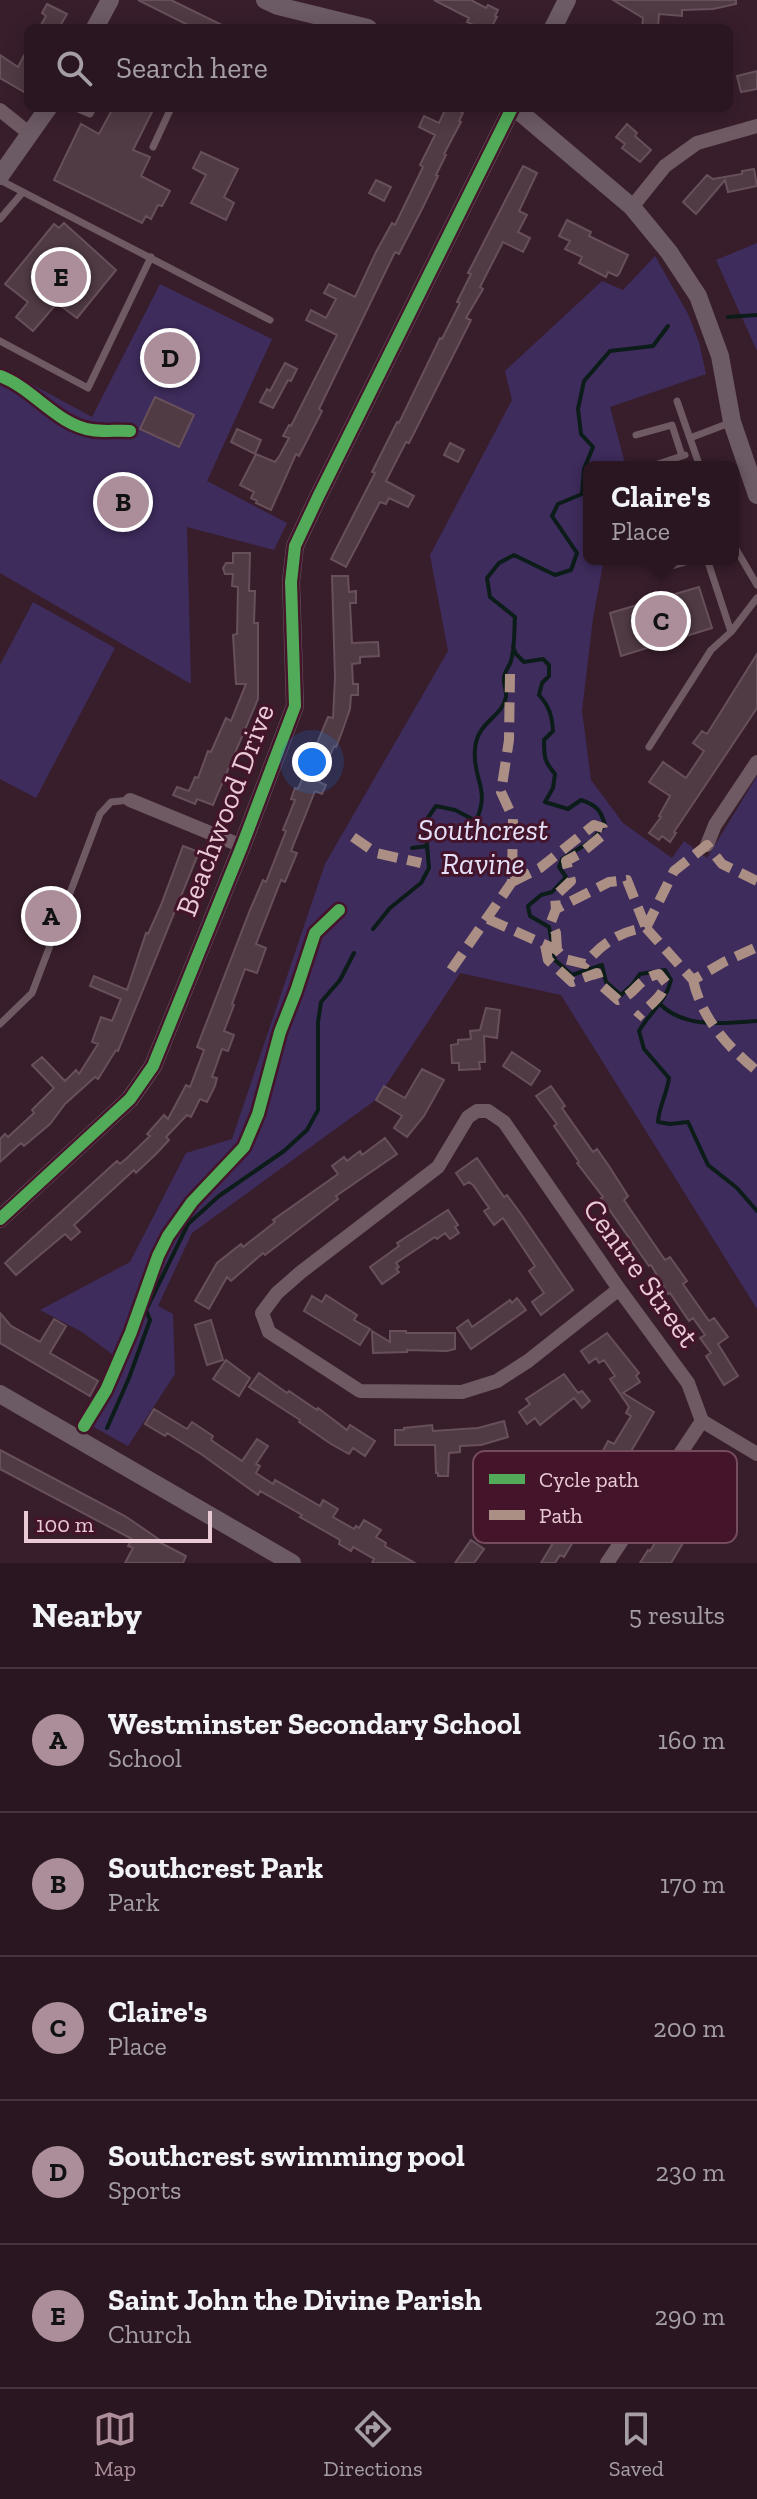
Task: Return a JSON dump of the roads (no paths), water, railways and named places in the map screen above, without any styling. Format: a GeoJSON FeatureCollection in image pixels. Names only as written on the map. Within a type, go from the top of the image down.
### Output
{"type":"FeatureCollection","features":[{"type":"Feature","properties":{"kind":"street"},"geometry":{"type":"LineString","coordinates":[[98,24],[110,0]]}},
{"type":"Feature","properties":{"kind":"street"},"geometry":{"type":"LineString","coordinates":[[265,0],[352,24]]}},
{"type":"Feature","properties":{"kind":"street"},"geometry":{"type":"LineString","coordinates":[[555,24],[567,0]]}},
{"type":"Feature","properties":{"kind":"street"},"geometry":{"type":"LineString","coordinates":[[0,110],[30,134]]}},
{"type":"Feature","properties":{"kind":"street"},"geometry":{"type":"LineString","coordinates":[[0,178],[45,112]]}},
{"type":"Feature","properties":{"kind":"street","name":"Beachwood Drive"},"geometry":{"type":"LineString","coordinates":[[0,1219],[130,1099],[153,1066],[295,706],[291,582],[295,546],[512,112]]}},
{"type":"Feature","properties":{"kind":"street"},"geometry":{"type":"LineString","coordinates":[[519,112],[632,207],[669,252],[698,296],[720,356],[732,422],[757,495]]}},
{"type":"Feature","properties":{"kind":"street"},"geometry":{"type":"LineString","coordinates":[[632,207],[665,166],[697,143],[757,126]]}},
{"type":"Feature","properties":{"kind":"street"},"geometry":{"type":"LineString","coordinates":[[707,845],[715,825],[757,762]]}},
{"type":"Feature","properties":{"kind":"street"},"geometry":{"type":"LineString","coordinates":[[130,800],[242,846]]}},
{"type":"Feature","properties":{"kind":"street","name":"Centre Street"},"geometry":{"type":"LineString","coordinates":[[619,1289],[508,1374],[497,1381],[462,1392],[360,1391],[269,1332],[262,1313],[277,1293],[438,1167],[468,1117],[477,1111],[488,1111],[504,1122],[688,1383],[702,1421]]}},
{"type":"Feature","properties":{"kind":"street"},"geometry":{"type":"LineString","coordinates":[[0,1394],[292,1563]]}},
{"type":"Feature","properties":{"kind":"street"},"geometry":{"type":"LineString","coordinates":[[682,1451],[702,1421],[757,1454]]}},
{"type":"Feature","properties":{"kind":"street"},"geometry":{"type":"LineString","coordinates":[[607,1563],[620,1543]]}},
{"type":"Feature","properties":{"kind":"lane"},"geometry":{"type":"LineString","coordinates":[[153,147],[169,112]]}},
{"type":"Feature","properties":{"kind":"lane"},"geometry":{"type":"LineString","coordinates":[[0,178],[270,320]]}},
{"type":"Feature","properties":{"kind":"lane"},"geometry":{"type":"LineString","coordinates":[[0,219],[23,192]]}},
{"type":"Feature","properties":{"kind":"lane"},"geometry":{"type":"LineString","coordinates":[[0,341],[88,388],[151,257]]}},
{"type":"Feature","properties":{"kind":"lane"},"geometry":{"type":"LineString","coordinates":[[677,401],[698,461]]}},
{"type":"Feature","properties":{"kind":"lane"},"geometry":{"type":"LineString","coordinates":[[690,438],[732,422]]}},
{"type":"Feature","properties":{"kind":"lane"},"geometry":{"type":"LineString","coordinates":[[636,435],[672,425],[682,456]]}},
{"type":"Feature","properties":{"kind":"lane"},"geometry":{"type":"LineString","coordinates":[[667,461],[694,451]]}},
{"type":"Feature","properties":{"kind":"lane"},"geometry":{"type":"LineString","coordinates":[[739,555],[757,585]]}},
{"type":"Feature","properties":{"kind":"lane"},"geometry":{"type":"LineString","coordinates":[[658,570],[675,565]]}},
{"type":"Feature","properties":{"kind":"lane"},"geometry":{"type":"LineString","coordinates":[[709,565],[731,632]]}},
{"type":"Feature","properties":{"kind":"lane"},"geometry":{"type":"LineString","coordinates":[[649,747],[711,650],[731,632],[757,598]]}},
{"type":"Feature","properties":{"kind":"lane"},"geometry":{"type":"LineString","coordinates":[[0,1024],[32,993],[100,814],[111,802],[130,800]]}},
{"type":"Feature","properties":{"kind":"waterway"},"geometry":{"type":"LineString","coordinates":[[728,317],[757,315]]}},
{"type":"Feature","properties":{"kind":"waterway"},"geometry":{"type":"LineString","coordinates":[[587,461],[593,447],[581,434],[578,409],[584,381],[610,351],[653,346],[668,326]]}},
{"type":"Feature","properties":{"kind":"waterway"},"geometry":{"type":"LineString","coordinates":[[373,929],[390,908],[421,883],[429,868],[425,822],[436,806],[455,810],[476,821],[482,800],[475,749],[480,732],[504,704],[504,676],[514,645],[515,617],[490,597],[487,578],[499,563],[514,555],[555,575],[571,570],[577,553],[552,516],[558,504],[582,494],[583,482]]}},
{"type":"Feature","properties":{"kind":"waterway"},"geometry":{"type":"LineString","coordinates":[[513,647],[524,662],[543,659],[549,665],[549,676],[542,683],[539,695],[548,707],[552,720],[553,731],[544,740],[544,751],[555,774],[553,788],[545,802],[568,809],[581,800],[597,809],[605,825],[591,841],[562,859],[559,867],[566,877],[552,892],[541,895],[528,906],[530,916],[549,927],[555,960],[572,975],[602,965],[606,982],[621,995],[640,974],[665,970],[671,980],[669,988],[639,1031],[644,1049],[669,1078],[658,1122],[688,1122],[708,1165],[737,1188],[757,1211]]}},
{"type":"Feature","properties":{"kind":"waterway"},"geometry":{"type":"LineString","coordinates":[[412,848],[427,846]]}},
{"type":"Feature","properties":{"kind":"waterway"},"geometry":{"type":"LineString","coordinates":[[107,1428],[150,1320],[146,1310],[188,1224],[219,1196],[284,1151],[307,1130],[318,1110],[318,1022],[321,1002],[340,980],[354,953]]}},
{"type":"Feature","properties":{"kind":"waterway"},"geometry":{"type":"LineString","coordinates":[[661,1005],[671,1013],[694,1021],[757,1021]]}},
{"type":"Feature","properties":{"kind":"place","name":"Saint John the Divine Parish"},"geometry":{"type":"Point","coordinates":[61,277]}},
{"type":"Feature","properties":{"kind":"place","name":"Southcrest swimming pool"},"geometry":{"type":"Point","coordinates":[170,358]}},
{"type":"Feature","properties":{"kind":"place","name":"Southcrest Park"},"geometry":{"type":"Point","coordinates":[123,502]}},
{"type":"Feature","properties":{"kind":"place","name":"Claire's"},"geometry":{"type":"Point","coordinates":[661,621]}},
{"type":"Feature","properties":{"kind":"place","name":"Westminster Secondary School"},"geometry":{"type":"Point","coordinates":[51,916]}},
{"type":"Feature","properties":{"kind":"park label","name":"Southcrest Ravine"},"geometry":{"type":"Point","coordinates":[483,847]}}]}
